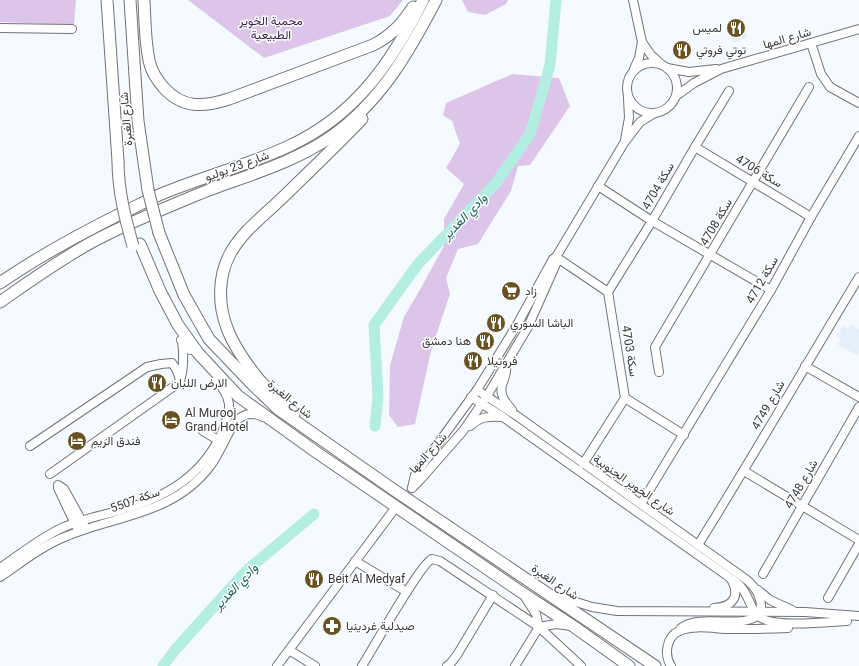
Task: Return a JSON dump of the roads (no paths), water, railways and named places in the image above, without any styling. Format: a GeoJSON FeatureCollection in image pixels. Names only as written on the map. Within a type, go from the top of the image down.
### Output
{"type":"FeatureCollection","features":[{"type":"Feature","properties":{"kind":"main road","name":"شارع الغبرة"},"geometry":{"type":"LineString","coordinates":[[107,0],[118,161],[137,245],[178,325],[198,353],[238,396],[272,421],[573,626],[629,666]]}},
{"type":"Feature","properties":{"kind":"main road","name":"شارع الغبرة"},"geometry":{"type":"LineString","coordinates":[[130,0],[138,120],[148,190],[159,233],[184,295],[209,339],[278,409],[394,490],[655,666]]}},
{"type":"Feature","properties":{"kind":"main road"},"geometry":{"type":"LineString","coordinates":[[144,0],[148,58],[154,74],[160,83],[180,101],[200,105],[229,99],[383,41],[398,28],[417,0]]}},
{"type":"Feature","properties":{"kind":"main road","name":"شارع 23 يوليو"},"geometry":{"type":"LineString","coordinates":[[0,283],[47,252],[78,235],[158,196],[289,146],[323,126],[342,113],[378,75],[393,54],[423,0]]}},
{"type":"Feature","properties":{"kind":"main road","name":"شارع 23 يوليو"},"geometry":{"type":"LineString","coordinates":[[0,302],[94,242],[156,212],[196,195],[284,162],[332,136],[353,119],[369,103],[407,55],[436,0]]}},
{"type":"Feature","properties":{"kind":"main road"},"geometry":{"type":"LineString","coordinates":[[310,432],[284,403],[260,380],[232,339],[227,328],[221,304],[222,279],[225,266],[230,254],[243,235],[304,178],[374,107],[409,60],[415,41]]}},
{"type":"Feature","properties":{"kind":"main road"},"geometry":{"type":"LineString","coordinates":[[137,245],[142,270],[156,300],[181,340]]}},
{"type":"Feature","properties":{"kind":"street"},"geometry":{"type":"LineString","coordinates":[[633,0],[642,42],[639,58],[634,70]]}},
{"type":"Feature","properties":{"kind":"street"},"geometry":{"type":"LineString","coordinates":[[0,28],[72,29]]}},
{"type":"Feature","properties":{"kind":"street","name":"شارع المها"},"geometry":{"type":"LineString","coordinates":[[665,66],[689,72],[721,69],[859,28]]}},
{"type":"Feature","properties":{"kind":"street"},"geometry":{"type":"LineString","coordinates":[[642,42],[652,55],[665,66],[675,78],[677,90],[673,102],[665,110],[653,114],[645,113],[632,104],[628,97],[626,90],[629,76],[640,65],[647,63],[665,66]]}},
{"type":"Feature","properties":{"kind":"street"},"geometry":{"type":"LineString","coordinates":[[811,43],[821,74],[830,87],[859,103]]}},
{"type":"Feature","properties":{"kind":"street","name":"شارع المها"},"geometry":{"type":"LineString","coordinates":[[676,96],[694,83],[721,69]]}},
{"type":"Feature","properties":{"kind":"street","name":"سكة 4708"},"geometry":{"type":"LineString","coordinates":[[659,372],[655,347],[809,87]]}},
{"type":"Feature","properties":{"kind":"street","name":"سكة 4704"},"geometry":{"type":"LineString","coordinates":[[608,292],[652,221],[694,146],[729,91]]}},
{"type":"Feature","properties":{"kind":"street","name":"شارع المها"},"geometry":{"type":"LineString","coordinates":[[624,143],[629,118],[628,97]]}},
{"type":"Feature","properties":{"kind":"street","name":"شارع المها"},"geometry":{"type":"LineString","coordinates":[[556,257],[557,261],[528,327],[487,396],[463,431],[412,488],[415,475],[477,390],[518,323],[553,259],[556,257],[624,143],[640,122],[653,114]]}},
{"type":"Feature","properties":{"kind":"street","name":"سكة 4712"},"geometry":{"type":"LineString","coordinates":[[641,504],[771,290],[811,217],[859,136]]}},
{"type":"Feature","properties":{"kind":"street","name":"4706 سكة"},"geometry":{"type":"LineString","coordinates":[[694,146],[811,217]]}},
{"type":"Feature","properties":{"kind":"street"},"geometry":{"type":"LineString","coordinates":[[598,186],[652,221],[771,290]]}},
{"type":"Feature","properties":{"kind":"street"},"geometry":{"type":"LineString","coordinates":[[556,257],[608,292]]}},
{"type":"Feature","properties":{"kind":"street","name":"4749 شارع"},"geometry":{"type":"LineString","coordinates":[[698,545],[744,471],[859,277]]}},
{"type":"Feature","properties":{"kind":"street","name":"4703 سكة"},"geometry":{"type":"LineString","coordinates":[[608,292],[625,398]]}},
{"type":"Feature","properties":{"kind":"street"},"geometry":{"type":"LineString","coordinates":[[50,474],[180,382],[183,373],[184,358],[181,340]]}},
{"type":"Feature","properties":{"kind":"street","name":"سكة 5507"},"geometry":{"type":"LineString","coordinates":[[0,568],[55,531],[79,521],[137,505],[166,494],[190,476],[200,465],[218,440],[226,423],[229,407],[228,396],[224,389],[181,340]]}},
{"type":"Feature","properties":{"kind":"street"},"geometry":{"type":"LineString","coordinates":[[30,446],[147,367],[172,363],[179,375],[180,382]]}},
{"type":"Feature","properties":{"kind":"street"},"geometry":{"type":"LineString","coordinates":[[506,365],[507,371],[501,387],[501,394],[516,416]]}},
{"type":"Feature","properties":{"kind":"street"},"geometry":{"type":"LineString","coordinates":[[805,366],[859,397]]}},
{"type":"Feature","properties":{"kind":"street","name":"شارع الخوير الجنوبية"},"geometry":{"type":"LineString","coordinates":[[477,390],[641,504],[747,580],[766,597],[778,604],[805,612]]}},
{"type":"Feature","properties":{"kind":"street","name":"شارع الخوير الجنوبية"},"geometry":{"type":"LineString","coordinates":[[471,397],[503,417],[726,574],[743,588],[758,613]]}},
{"type":"Feature","properties":{"kind":"street"},"geometry":{"type":"LineString","coordinates":[[583,464],[625,398],[684,435]]}},
{"type":"Feature","properties":{"kind":"street","name":"4748 شارع"},"geometry":{"type":"LineString","coordinates":[[763,574],[859,407]]}},
{"type":"Feature","properties":{"kind":"street","name":"سكة 5507"},"geometry":{"type":"LineString","coordinates":[[0,577],[45,547],[67,535],[159,506],[187,489],[210,466],[219,453],[234,422],[242,416],[253,413],[272,421]]}},
{"type":"Feature","properties":{"kind":"street"},"geometry":{"type":"LineString","coordinates":[[463,431],[479,419],[490,416],[503,417]]}},
{"type":"Feature","properties":{"kind":"street"},"geometry":{"type":"LineString","coordinates":[[204,431],[218,440]]}},
{"type":"Feature","properties":{"kind":"street"},"geometry":{"type":"LineString","coordinates":[[744,471],[859,540]]}},
{"type":"Feature","properties":{"kind":"street"},"geometry":{"type":"LineString","coordinates":[[277,666],[393,512]]}},
{"type":"Feature","properties":{"kind":"street"},"geometry":{"type":"LineString","coordinates":[[79,521],[82,531]]}},
{"type":"Feature","properties":{"kind":"street"},"geometry":{"type":"LineString","coordinates":[[828,598],[859,544]]}},
{"type":"Feature","properties":{"kind":"street"},"geometry":{"type":"LineString","coordinates":[[362,666],[407,592],[426,563],[432,559],[440,561],[539,627],[581,666]]}},
{"type":"Feature","properties":{"kind":"street"},"geometry":{"type":"LineString","coordinates":[[355,561],[407,592]]}},
{"type":"Feature","properties":{"kind":"street"},"geometry":{"type":"LineString","coordinates":[[654,612],[665,610],[719,608],[726,606],[732,602],[736,591],[731,579],[726,574]]}},
{"type":"Feature","properties":{"kind":"street"},"geometry":{"type":"LineString","coordinates":[[671,666],[667,656],[668,646],[670,640],[684,625],[692,622],[750,620],[758,613],[760,599],[755,588]]}},
{"type":"Feature","properties":{"kind":"street"},"geometry":{"type":"LineString","coordinates":[[515,666],[539,627],[533,608],[521,592]]}},
{"type":"Feature","properties":{"kind":"street"},"geometry":{"type":"LineString","coordinates":[[547,593],[605,610],[623,612],[805,612],[859,616]]}},
{"type":"Feature","properties":{"kind":"street"},"geometry":{"type":"LineString","coordinates":[[447,666],[458,655],[493,595]]}},
{"type":"Feature","properties":{"kind":"street"},"geometry":{"type":"LineString","coordinates":[[758,613],[768,621],[780,623],[848,622]]}},
{"type":"Feature","properties":{"kind":"street"},"geometry":{"type":"LineString","coordinates":[[678,632],[700,628],[789,628],[859,621]]}},
{"type":"Feature","properties":{"kind":"street"},"geometry":{"type":"LineString","coordinates":[[539,627],[556,624],[573,626]]}},
{"type":"Feature","properties":{"kind":"street"},"geometry":{"type":"LineString","coordinates":[[289,650],[315,666]]}},
{"type":"Feature","properties":{"kind":"waterway","name":"وادي الغدير"},"geometry":{"type":"LineString","coordinates":[[375,426],[378,396],[374,325],[418,264],[496,183],[530,134],[550,65],[556,0]]}},
{"type":"Feature","properties":{"kind":"waterway","name":"وادي الغدير"},"geometry":{"type":"LineString","coordinates":[[163,666],[175,650],[245,572],[314,514]]}},
{"type":"Feature","properties":{"kind":"tunnel"},"geometry":{"type":"LineString","coordinates":[[394,511],[412,488]]}},
{"type":"Feature","properties":{"kind":"place","name":"لميس"},"geometry":{"type":"Point","coordinates":[736,28]}},
{"type":"Feature","properties":{"kind":"place","name":"توتي فروتي"},"geometry":{"type":"Point","coordinates":[682,50]}},
{"type":"Feature","properties":{"kind":"place","name":"زاد"},"geometry":{"type":"Point","coordinates":[511,291]}},
{"type":"Feature","properties":{"kind":"place","name":"الباشا السوري"},"geometry":{"type":"Point","coordinates":[496,323]}},
{"type":"Feature","properties":{"kind":"place","name":"هنا دمشق"},"geometry":{"type":"Point","coordinates":[485,341]}},
{"type":"Feature","properties":{"kind":"place","name":"فروتيلا"},"geometry":{"type":"Point","coordinates":[473,361]}},
{"type":"Feature","properties":{"kind":"place","name":"الارض اللبان"},"geometry":{"type":"Point","coordinates":[157,383]}},
{"type":"Feature","properties":{"kind":"place","name":"Al Murooj Grand Hotel"},"geometry":{"type":"Point","coordinates":[171,420]}},
{"type":"Feature","properties":{"kind":"place","name":"فندق الريم"},"geometry":{"type":"Point","coordinates":[77,441]}},
{"type":"Feature","properties":{"kind":"place","name":"Beit Al Medyaf"},"geometry":{"type":"Point","coordinates":[314,579]}},
{"type":"Feature","properties":{"kind":"place","name":"صيدلية غردينيا"},"geometry":{"type":"Point","coordinates":[332,626]}},
{"type":"Feature","properties":{"kind":"park label","name":"محمية الخوير الطبيعية"},"geometry":{"type":"Point","coordinates":[271,28]}}]}
